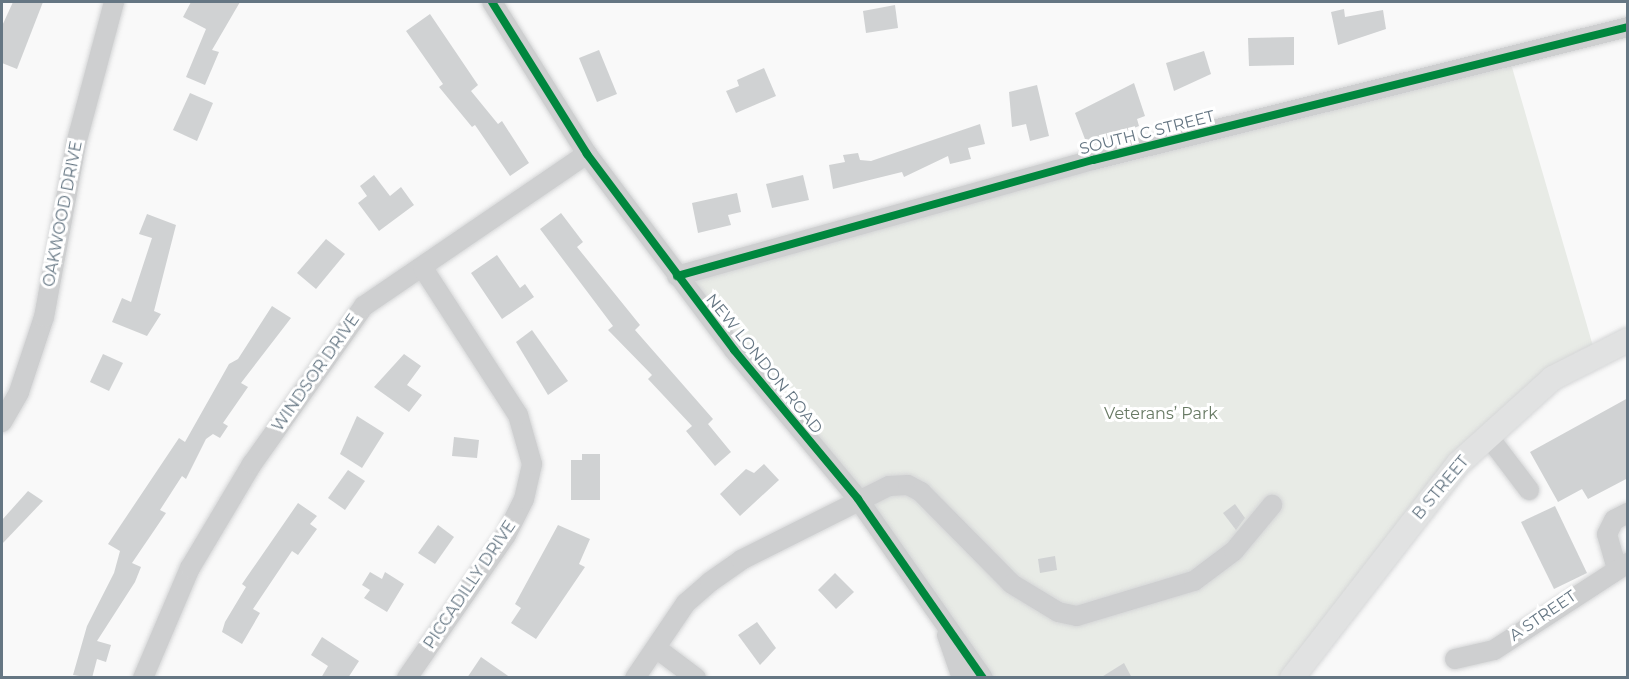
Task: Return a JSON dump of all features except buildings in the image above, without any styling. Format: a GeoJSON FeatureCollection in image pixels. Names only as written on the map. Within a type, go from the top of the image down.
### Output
{"type":"FeatureCollection","features":[{"type":"Feature","properties":{"kind":"main road","name":"B STREET"},"geometry":{"type":"LineString","coordinates":[[1292,678],[1458,464],[1553,378],[1628,340]]}},
{"type":"Feature","properties":{"kind":"main road"},"geometry":{"type":"LineString","coordinates":[[1307,678],[1321,641]]}},
{"type":"Feature","properties":{"kind":"street","name":"OAKWOOD DRIVE"},"geometry":{"type":"LineString","coordinates":[[2,422],[19,392],[44,317],[76,144],[114,2]]}},
{"type":"Feature","properties":{"kind":"street","name":"NEW LONDON ROAD"},"geometry":{"type":"LineString","coordinates":[[492,2],[587,154],[677,276],[858,500],[946,633],[983,678]]}},
{"type":"Feature","properties":{"kind":"street","name":"SOUTH C STREET"},"geometry":{"type":"LineString","coordinates":[[677,276],[1093,160],[1628,27]]}},
{"type":"Feature","properties":{"kind":"street","name":"WINDSOR DRIVE"},"geometry":{"type":"LineString","coordinates":[[143,678],[190,568],[334,341],[364,306],[423,268],[587,154]]}},
{"type":"Feature","properties":{"kind":"street","name":"PICCADILLY DRIVE"},"geometry":{"type":"LineString","coordinates":[[408,678],[506,535],[524,499],[532,464],[518,415],[423,268]]}},
{"type":"Feature","properties":{"kind":"street"},"geometry":{"type":"LineString","coordinates":[[1488,436],[1529,490]]}},
{"type":"Feature","properties":{"kind":"street"},"geometry":{"type":"LineString","coordinates":[[635,678],[686,603],[710,582],[858,500],[908,485],[937,506],[1012,584],[1058,612],[1077,616],[1194,581],[1234,551],[1272,506]]}},
{"type":"Feature","properties":{"kind":"street"},"geometry":{"type":"LineString","coordinates":[[1622,566],[1607,534],[1614,520],[1628,513]]}},
{"type":"Feature","properties":{"kind":"street","name":"A STREET"},"geometry":{"type":"LineString","coordinates":[[1455,659],[1494,650],[1622,566]]}},
{"type":"Feature","properties":{"kind":"street","name":"NEW LONDON ROAD"},"geometry":{"type":"LineString","coordinates":[[946,633],[962,678]]}},
{"type":"Feature","properties":{"kind":"street"},"geometry":{"type":"LineString","coordinates":[[656,648],[696,678]]}},
{"type":"Feature","properties":{"kind":"green space","name":"Veterans’ Park"},"geometry":{"type":"Polygon","coordinates":[[[1509,57],[1595,353],[1512,413],[1292,677],[983,677],[888,540],[677,276],[1509,57]]]}},
{"type":"Feature","properties":{"kind":"cycle path"},"geometry":{"type":"LineString","coordinates":[[492,2],[587,154],[734,350],[858,499],[983,678]]}},
{"type":"Feature","properties":{"kind":"cycle path"},"geometry":{"type":"LineString","coordinates":[[677,276],[1093,160],[1628,27]]}}]}
